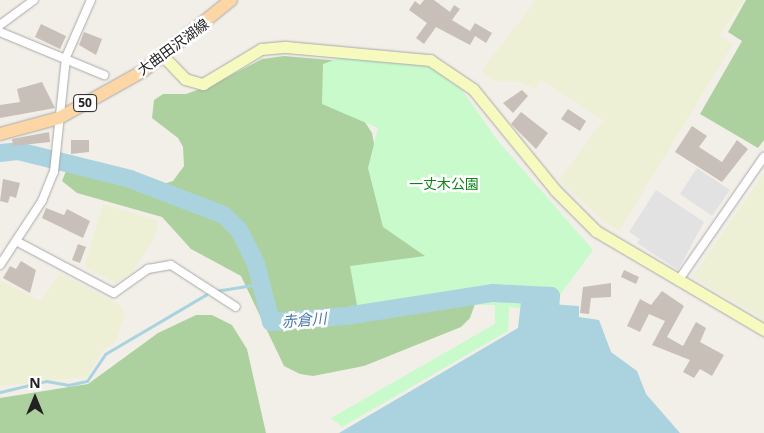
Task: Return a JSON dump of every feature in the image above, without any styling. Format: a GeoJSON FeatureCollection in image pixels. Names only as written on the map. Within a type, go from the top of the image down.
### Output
{"type":"FeatureCollection","features":[{"type":"Feature","properties":{"kind":"main road","name":"大曲田沢湖線"},"geometry":{"type":"LineString","coordinates":[[0,134],[59,118],[164,57],[231,0]]}},
{"type":"Feature","properties":{"kind":"street"},"geometry":{"type":"LineString","coordinates":[[0,25],[34,0]]}},
{"type":"Feature","properties":{"kind":"street"},"geometry":{"type":"LineString","coordinates":[[0,265],[42,201],[54,172],[66,57],[90,0]]}},
{"type":"Feature","properties":{"kind":"street"},"geometry":{"type":"LineString","coordinates":[[0,32],[66,57],[104,76]]}},
{"type":"Feature","properties":{"kind":"street"},"geometry":{"type":"LineString","coordinates":[[164,57],[185,79],[203,84],[261,49],[286,46],[430,60],[473,90],[582,218],[678,282],[764,330]]}},
{"type":"Feature","properties":{"kind":"street"},"geometry":{"type":"LineString","coordinates":[[678,282],[764,157]]}},
{"type":"Feature","properties":{"kind":"street"},"geometry":{"type":"LineString","coordinates":[[16,241],[114,293],[148,269],[171,265],[236,307]]}},
{"type":"Feature","properties":{"kind":"green space"},"geometry":{"type":"Polygon","coordinates":[[[536,0],[744,0],[719,36],[733,44],[619,231],[601,220],[559,180],[603,120],[541,80],[535,89],[521,82],[493,81],[482,70],[536,0]]]}},
{"type":"Feature","properties":{"kind":"green space"},"geometry":{"type":"Polygon","coordinates":[[[746,0],[764,0],[764,140],[758,148],[700,114],[742,41],[728,32],[746,0]]]}},
{"type":"Feature","properties":{"kind":"green space"},"geometry":{"type":"Polygon","coordinates":[[[284,56],[376,64],[361,116],[372,133],[376,154],[481,287],[470,318],[461,327],[364,366],[313,376],[300,374],[284,366],[241,276],[191,249],[162,217],[77,193],[62,181],[66,171],[76,170],[147,189],[173,181],[184,166],[183,147],[178,138],[152,118],[154,100],[163,94],[186,94],[216,83],[262,59],[284,56]]]}},
{"type":"Feature","properties":{"kind":"green space","name":"一丈木公園"},"geometry":{"type":"Polygon","coordinates":[[[345,56],[415,63],[434,69],[462,90],[498,141],[593,250],[548,311],[509,307],[508,331],[342,427],[331,418],[495,324],[495,305],[357,305],[350,266],[425,256],[383,227],[368,168],[378,128],[322,104],[323,64],[345,56]]]}},
{"type":"Feature","properties":{"kind":"green space"},"geometry":{"type":"Polygon","coordinates":[[[764,173],[764,319],[692,277],[764,173]]]}},
{"type":"Feature","properties":{"kind":"green space"},"geometry":{"type":"Polygon","coordinates":[[[103,204],[157,220],[157,232],[147,250],[131,273],[116,283],[84,267],[103,204]]]}},
{"type":"Feature","properties":{"kind":"green space"},"geometry":{"type":"Polygon","coordinates":[[[59,273],[120,305],[125,315],[116,341],[103,350],[87,377],[0,386],[0,280],[41,301],[59,273]]]}},
{"type":"Feature","properties":{"kind":"green space"},"geometry":{"type":"Polygon","coordinates":[[[196,315],[212,315],[232,325],[247,349],[266,433],[0,433],[0,398],[88,384],[158,333],[196,315]]]}},
{"type":"Feature","properties":{"kind":"shaded area"},"geometry":{"type":"Polygon","coordinates":[[[697,168],[730,190],[712,216],[680,194],[697,168]]]}},
{"type":"Feature","properties":{"kind":"shaded area"},"geometry":{"type":"Polygon","coordinates":[[[656,190],[704,222],[678,270],[637,243],[640,239],[629,232],[656,190]]]}},
{"type":"Feature","properties":{"kind":"water"},"geometry":{"type":"Polygon","coordinates":[[[521,302],[579,306],[579,317],[599,320],[611,352],[637,371],[646,394],[680,433],[339,433],[518,328],[521,302]]]}},
{"type":"Feature","properties":{"kind":"building"},"geometry":{"type":"Polygon","coordinates":[[[424,0],[434,0],[450,12],[454,5],[460,9],[452,20],[470,31],[475,23],[492,33],[486,43],[475,36],[470,45],[436,27],[424,44],[416,38],[427,23],[409,10],[415,1],[420,5],[424,0]]]}},
{"type":"Feature","properties":{"kind":"building"},"geometry":{"type":"Polygon","coordinates":[[[41,24],[66,36],[60,49],[35,37],[41,24]]]}},
{"type":"Feature","properties":{"kind":"building"},"geometry":{"type":"Polygon","coordinates":[[[84,32],[102,39],[96,55],[79,45],[84,32]]]}},
{"type":"Feature","properties":{"kind":"building"},"geometry":{"type":"Polygon","coordinates":[[[42,82],[55,108],[0,118],[0,105],[20,102],[17,89],[42,82]]]}},
{"type":"Feature","properties":{"kind":"building"},"geometry":{"type":"Polygon","coordinates":[[[522,90],[528,96],[513,113],[503,103],[522,90]]]}},
{"type":"Feature","properties":{"kind":"building"},"geometry":{"type":"Polygon","coordinates":[[[568,109],[586,121],[580,131],[561,119],[568,109]]]}},
{"type":"Feature","properties":{"kind":"building"},"geometry":{"type":"Polygon","coordinates":[[[521,112],[548,133],[536,149],[511,124],[521,112]]]}},
{"type":"Feature","properties":{"kind":"building"},"geometry":{"type":"Polygon","coordinates":[[[692,126],[707,136],[699,147],[722,162],[737,140],[748,149],[722,182],[675,152],[692,126]]]}},
{"type":"Feature","properties":{"kind":"building"},"geometry":{"type":"Polygon","coordinates":[[[49,132],[50,142],[13,146],[12,139],[49,132]]]}},
{"type":"Feature","properties":{"kind":"building"},"geometry":{"type":"Polygon","coordinates":[[[71,140],[89,140],[89,152],[71,154],[71,140]]]}},
{"type":"Feature","properties":{"kind":"building"},"geometry":{"type":"Polygon","coordinates":[[[3,179],[20,183],[16,198],[10,196],[8,203],[0,201],[3,179]]]}},
{"type":"Feature","properties":{"kind":"building"},"geometry":{"type":"Polygon","coordinates":[[[46,208],[64,215],[67,209],[90,221],[83,238],[42,218],[46,208]]]}},
{"type":"Feature","properties":{"kind":"building"},"geometry":{"type":"Polygon","coordinates":[[[78,244],[86,247],[80,263],[72,260],[78,244]]]}},
{"type":"Feature","properties":{"kind":"building"},"geometry":{"type":"Polygon","coordinates":[[[21,261],[36,270],[30,293],[3,278],[10,266],[16,269],[21,261]]]}},
{"type":"Feature","properties":{"kind":"building"},"geometry":{"type":"Polygon","coordinates":[[[624,270],[639,277],[636,284],[621,277],[624,270]]]}},
{"type":"Feature","properties":{"kind":"building"},"geometry":{"type":"Polygon","coordinates":[[[611,283],[611,297],[591,298],[589,314],[580,313],[583,287],[611,283]]]}},
{"type":"Feature","properties":{"kind":"building"},"geometry":{"type":"Polygon","coordinates":[[[662,291],[684,306],[667,337],[683,346],[696,322],[706,328],[700,342],[724,355],[712,376],[700,369],[694,378],[683,372],[690,360],[652,345],[665,321],[649,314],[640,332],[627,326],[640,299],[651,305],[662,291]]]}},
{"type":"Feature","properties":{"kind":"waterway","name":"赤倉川"},"geometry":{"type":"LineString","coordinates":[[0,153],[18,151],[130,179],[224,215],[239,230],[256,264],[271,322],[346,316],[493,293],[551,296],[549,327]]}},
{"type":"Feature","properties":{"kind":"waterway"},"geometry":{"type":"LineString","coordinates":[[215,291],[252,285],[264,291]]}},
{"type":"Feature","properties":{"kind":"waterway"},"geometry":{"type":"LineString","coordinates":[[0,392],[46,381],[68,385],[87,381],[105,354],[207,294]]}}]}
